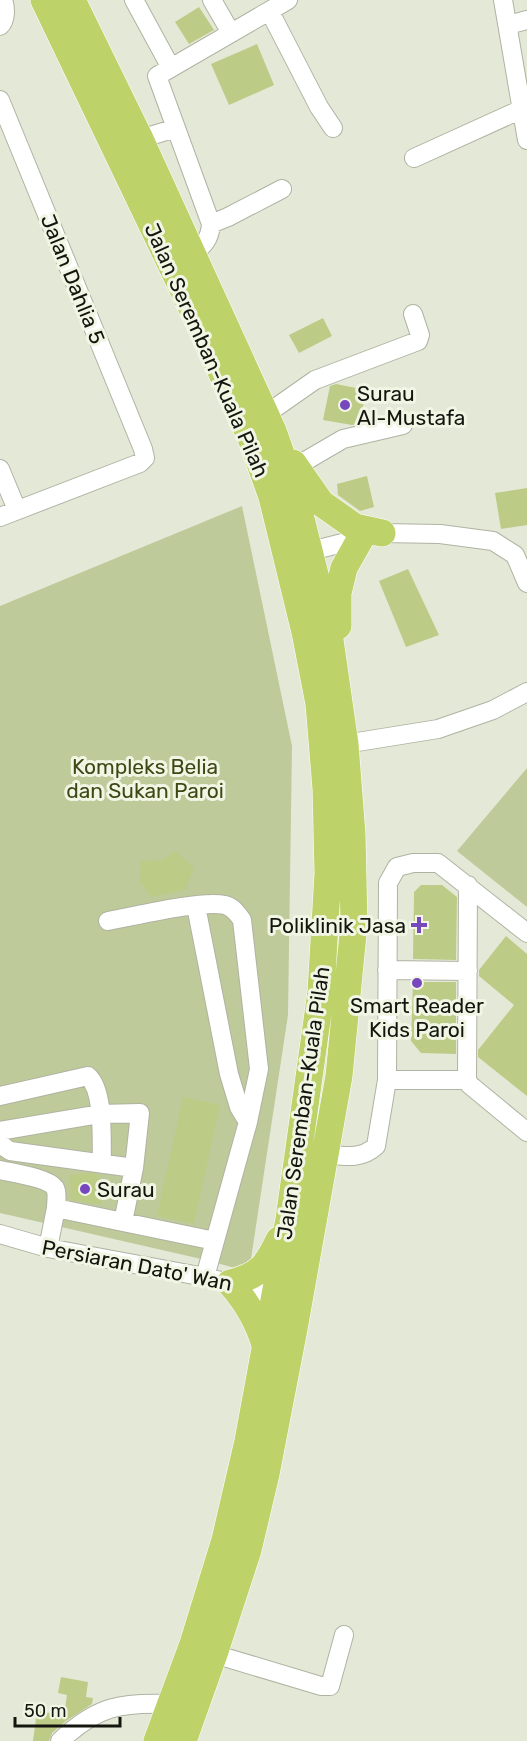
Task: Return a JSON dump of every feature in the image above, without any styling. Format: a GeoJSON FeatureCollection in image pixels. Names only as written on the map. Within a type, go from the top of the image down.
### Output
{"type":"FeatureCollection","features":[{"type":"Feature","properties":{"kind":"highway","name":"Jalan Seremban-Kuala Pilah"},"geometry":{"type":"LineString","coordinates":[[44,0],[251,438],[272,497],[328,626],[344,736],[352,834],[354,924],[339,1076],[266,1474],[248,1551],[183,1741]]}},
{"type":"Feature","properties":{"kind":"highway","name":"Jalan Seremban-Kuala Pilah"},"geometry":{"type":"LineString","coordinates":[[72,0],[140,139],[217,307],[269,423],[294,491],[305,632],[319,704],[326,789],[328,873],[321,992],[289,1220],[248,1441],[225,1540],[193,1644],[157,1741]]}},
{"type":"Feature","properties":{"kind":"highway"},"geometry":{"type":"LineString","coordinates":[[217,307],[213,314],[214,324],[235,376],[233,381],[226,383]]}},
{"type":"Feature","properties":{"kind":"highway"},"geometry":{"type":"LineString","coordinates":[[269,423],[295,467],[321,503],[355,527],[372,535],[344,568],[338,593],[337,647],[344,736]]}},
{"type":"Feature","properties":{"kind":"highway"},"geometry":{"type":"LineString","coordinates":[[218,1280],[243,1280],[262,1269],[270,1259],[289,1220]]}},
{"type":"Feature","properties":{"kind":"highway"},"geometry":{"type":"LineString","coordinates":[[275,1295],[287,1293],[295,1286],[303,1272]]}},
{"type":"Feature","properties":{"kind":"highway"},"geometry":{"type":"LineString","coordinates":[[218,1280],[245,1300],[265,1345]]}},
{"type":"Feature","properties":{"kind":"street"},"geometry":{"type":"LineString","coordinates":[[134,0],[164,72],[176,128],[211,224],[210,234],[205,244],[192,255]]}},
{"type":"Feature","properties":{"kind":"street"},"geometry":{"type":"LineString","coordinates":[[212,0],[231,33]]}},
{"type":"Feature","properties":{"kind":"street"},"geometry":{"type":"LineString","coordinates":[[164,72],[288,0]]}},
{"type":"Feature","properties":{"kind":"street"},"geometry":{"type":"LineString","coordinates":[[503,0],[527,140]]}},
{"type":"Feature","properties":{"kind":"street"},"geometry":{"type":"LineString","coordinates":[[0,26],[3,23],[4,3]]}},
{"type":"Feature","properties":{"kind":"street"},"geometry":{"type":"LineString","coordinates":[[270,12],[319,106],[333,128]]}},
{"type":"Feature","properties":{"kind":"street"},"geometry":{"type":"LineString","coordinates":[[507,25],[527,20]]}},
{"type":"Feature","properties":{"kind":"street","name":"Jalan Dahlia 5"},"geometry":{"type":"LineString","coordinates":[[0,100],[145,458],[140,463],[8,514]]}},
{"type":"Feature","properties":{"kind":"street"},"geometry":{"type":"LineString","coordinates":[[414,158],[522,109]]}},
{"type":"Feature","properties":{"kind":"street"},"geometry":{"type":"LineString","coordinates":[[140,139],[176,128]]}},
{"type":"Feature","properties":{"kind":"street"},"geometry":{"type":"LineString","coordinates":[[211,224],[282,189]]}},
{"type":"Feature","properties":{"kind":"street"},"geometry":{"type":"LineString","coordinates":[[269,423],[315,380],[418,341],[420,335],[413,314]]}},
{"type":"Feature","properties":{"kind":"street"},"geometry":{"type":"LineString","coordinates":[[295,467],[350,437],[403,425]]}},
{"type":"Feature","properties":{"kind":"street"},"geometry":{"type":"LineString","coordinates":[[0,469],[8,514]]}},
{"type":"Feature","properties":{"kind":"street"},"geometry":{"type":"LineString","coordinates":[[298,554],[372,535],[440,534],[493,541],[521,554],[527,583]]}},
{"type":"Feature","properties":{"kind":"street"},"geometry":{"type":"LineString","coordinates":[[344,736],[438,729],[493,710],[527,692]]}},
{"type":"Feature","properties":{"kind":"street"},"geometry":{"type":"LineString","coordinates":[[325,1154],[355,1157],[368,1153],[376,1146],[387,1080],[387,883],[397,867],[413,863],[438,863],[527,933]]}},
{"type":"Feature","properties":{"kind":"street"},"geometry":{"type":"LineString","coordinates":[[468,885],[467,1080],[470,1085],[527,1132]]}},
{"type":"Feature","properties":{"kind":"street"},"geometry":{"type":"LineString","coordinates":[[108,921],[196,906],[225,905],[236,911],[242,920],[259,1069],[248,1122],[215,1241],[218,1280]]}},
{"type":"Feature","properties":{"kind":"street"},"geometry":{"type":"LineString","coordinates":[[196,906],[229,1074],[239,1107],[248,1122]]}},
{"type":"Feature","properties":{"kind":"street"},"geometry":{"type":"LineString","coordinates":[[387,970],[468,971]]}},
{"type":"Feature","properties":{"kind":"street"},"geometry":{"type":"LineString","coordinates":[[0,1096],[88,1076],[94,1082],[100,1114],[102,1164]]}},
{"type":"Feature","properties":{"kind":"street"},"geometry":{"type":"LineString","coordinates":[[387,1080],[467,1080]]}},
{"type":"Feature","properties":{"kind":"street"},"geometry":{"type":"LineString","coordinates":[[0,1131],[100,1114],[140,1113],[134,1168],[123,1222]]}},
{"type":"Feature","properties":{"kind":"street"},"geometry":{"type":"LineString","coordinates":[[0,1144],[10,1151],[134,1168]]}},
{"type":"Feature","properties":{"kind":"street"},"geometry":{"type":"LineString","coordinates":[[0,1170],[48,1182],[55,1187],[56,1208],[48,1248]]}},
{"type":"Feature","properties":{"kind":"street"},"geometry":{"type":"LineString","coordinates":[[56,1208],[215,1241]]}},
{"type":"Feature","properties":{"kind":"street","name":"Persiaran Dato' Wan"},"geometry":{"type":"LineString","coordinates":[[0,1234],[48,1248],[218,1280],[275,1295]]}},
{"type":"Feature","properties":{"kind":"street"},"geometry":{"type":"LineString","coordinates":[[214,1654],[321,1686],[330,1686],[344,1635]]}},
{"type":"Feature","properties":{"kind":"street"},"geometry":{"type":"LineString","coordinates":[[60,1741],[101,1711],[136,1702],[170,1704]]}},
{"type":"Feature","properties":{"kind":"green space","name":"Kompleks Belia dan Sukan Paroi"},"geometry":{"type":"Polygon","coordinates":[[[242,506],[292,746],[288,1015],[249,1272],[0,1213],[0,606],[242,506]]]}},
{"type":"Feature","properties":{"kind":"green space"},"geometry":{"type":"Polygon","coordinates":[[[527,768],[527,907],[457,851],[527,768]]]}},
{"type":"Feature","properties":{"kind":"building"},"geometry":{"type":"Polygon","coordinates":[[[199,7],[214,30],[189,44],[175,22],[199,7]]]}},
{"type":"Feature","properties":{"kind":"building"},"geometry":{"type":"Polygon","coordinates":[[[257,44],[274,85],[229,105],[211,64],[257,44]]]}},
{"type":"Feature","properties":{"kind":"building"},"geometry":{"type":"Polygon","coordinates":[[[323,318],[332,336],[299,353],[289,335],[323,318]]]}},
{"type":"Feature","properties":{"kind":"building","name":"Surau Al-Mustafa"},"geometry":{"type":"Polygon","coordinates":[[[336,384],[366,390],[360,423],[352,425],[323,420],[330,386],[336,384]]]}},
{"type":"Feature","properties":{"kind":"building"},"geometry":{"type":"Polygon","coordinates":[[[367,476],[374,507],[360,511],[338,495],[337,484],[367,476]]]}},
{"type":"Feature","properties":{"kind":"building"},"geometry":{"type":"Polygon","coordinates":[[[527,488],[527,525],[501,529],[495,493],[527,488]]]}},
{"type":"Feature","properties":{"kind":"building"},"geometry":{"type":"Polygon","coordinates":[[[408,569],[439,635],[406,647],[379,581],[408,569]]]}},
{"type":"Feature","properties":{"kind":"building"},"geometry":{"type":"Polygon","coordinates":[[[175,851],[194,868],[185,890],[151,897],[140,881],[141,860],[164,859],[175,851]]]}},
{"type":"Feature","properties":{"kind":"building"},"geometry":{"type":"Polygon","coordinates":[[[421,885],[442,885],[457,897],[456,960],[413,959],[414,892],[421,885]]]}},
{"type":"Feature","properties":{"kind":"building"},"geometry":{"type":"Polygon","coordinates":[[[506,936],[527,954],[527,1096],[478,1057],[478,1050],[514,1005],[479,976],[479,970],[506,936]]]}},
{"type":"Feature","properties":{"kind":"building"},"geometry":{"type":"Polygon","coordinates":[[[413,982],[456,982],[456,1054],[421,1053],[411,1041],[413,982]]]}},
{"type":"Feature","properties":{"kind":"building"},"geometry":{"type":"Polygon","coordinates":[[[183,1097],[220,1105],[194,1224],[157,1216],[183,1097]]]}},
{"type":"Feature","properties":{"kind":"building","name":"Surau"},"geometry":{"type":"Polygon","coordinates":[[[90,1173],[99,1175],[102,1204],[71,1200],[69,1175],[90,1173]]]}},
{"type":"Feature","properties":{"kind":"building"},"geometry":{"type":"Polygon","coordinates":[[[61,1677],[88,1682],[86,1697],[93,1698],[92,1704],[52,1733],[49,1741],[33,1741],[37,1711],[64,1715],[67,1695],[58,1693],[61,1677]]]}},
{"type":"Feature","properties":{"kind":"place","name":"Surau Al-Mustafa"},"geometry":{"type":"Point","coordinates":[345,405]}},
{"type":"Feature","properties":{"kind":"place","name":"Poliklinik Jasa"},"geometry":{"type":"Point","coordinates":[419,925]}},
{"type":"Feature","properties":{"kind":"place","name":"Smart Reader Kids Paroi"},"geometry":{"type":"Point","coordinates":[417,983]}},
{"type":"Feature","properties":{"kind":"place","name":"Surau"},"geometry":{"type":"Point","coordinates":[85,1189]}}]}
